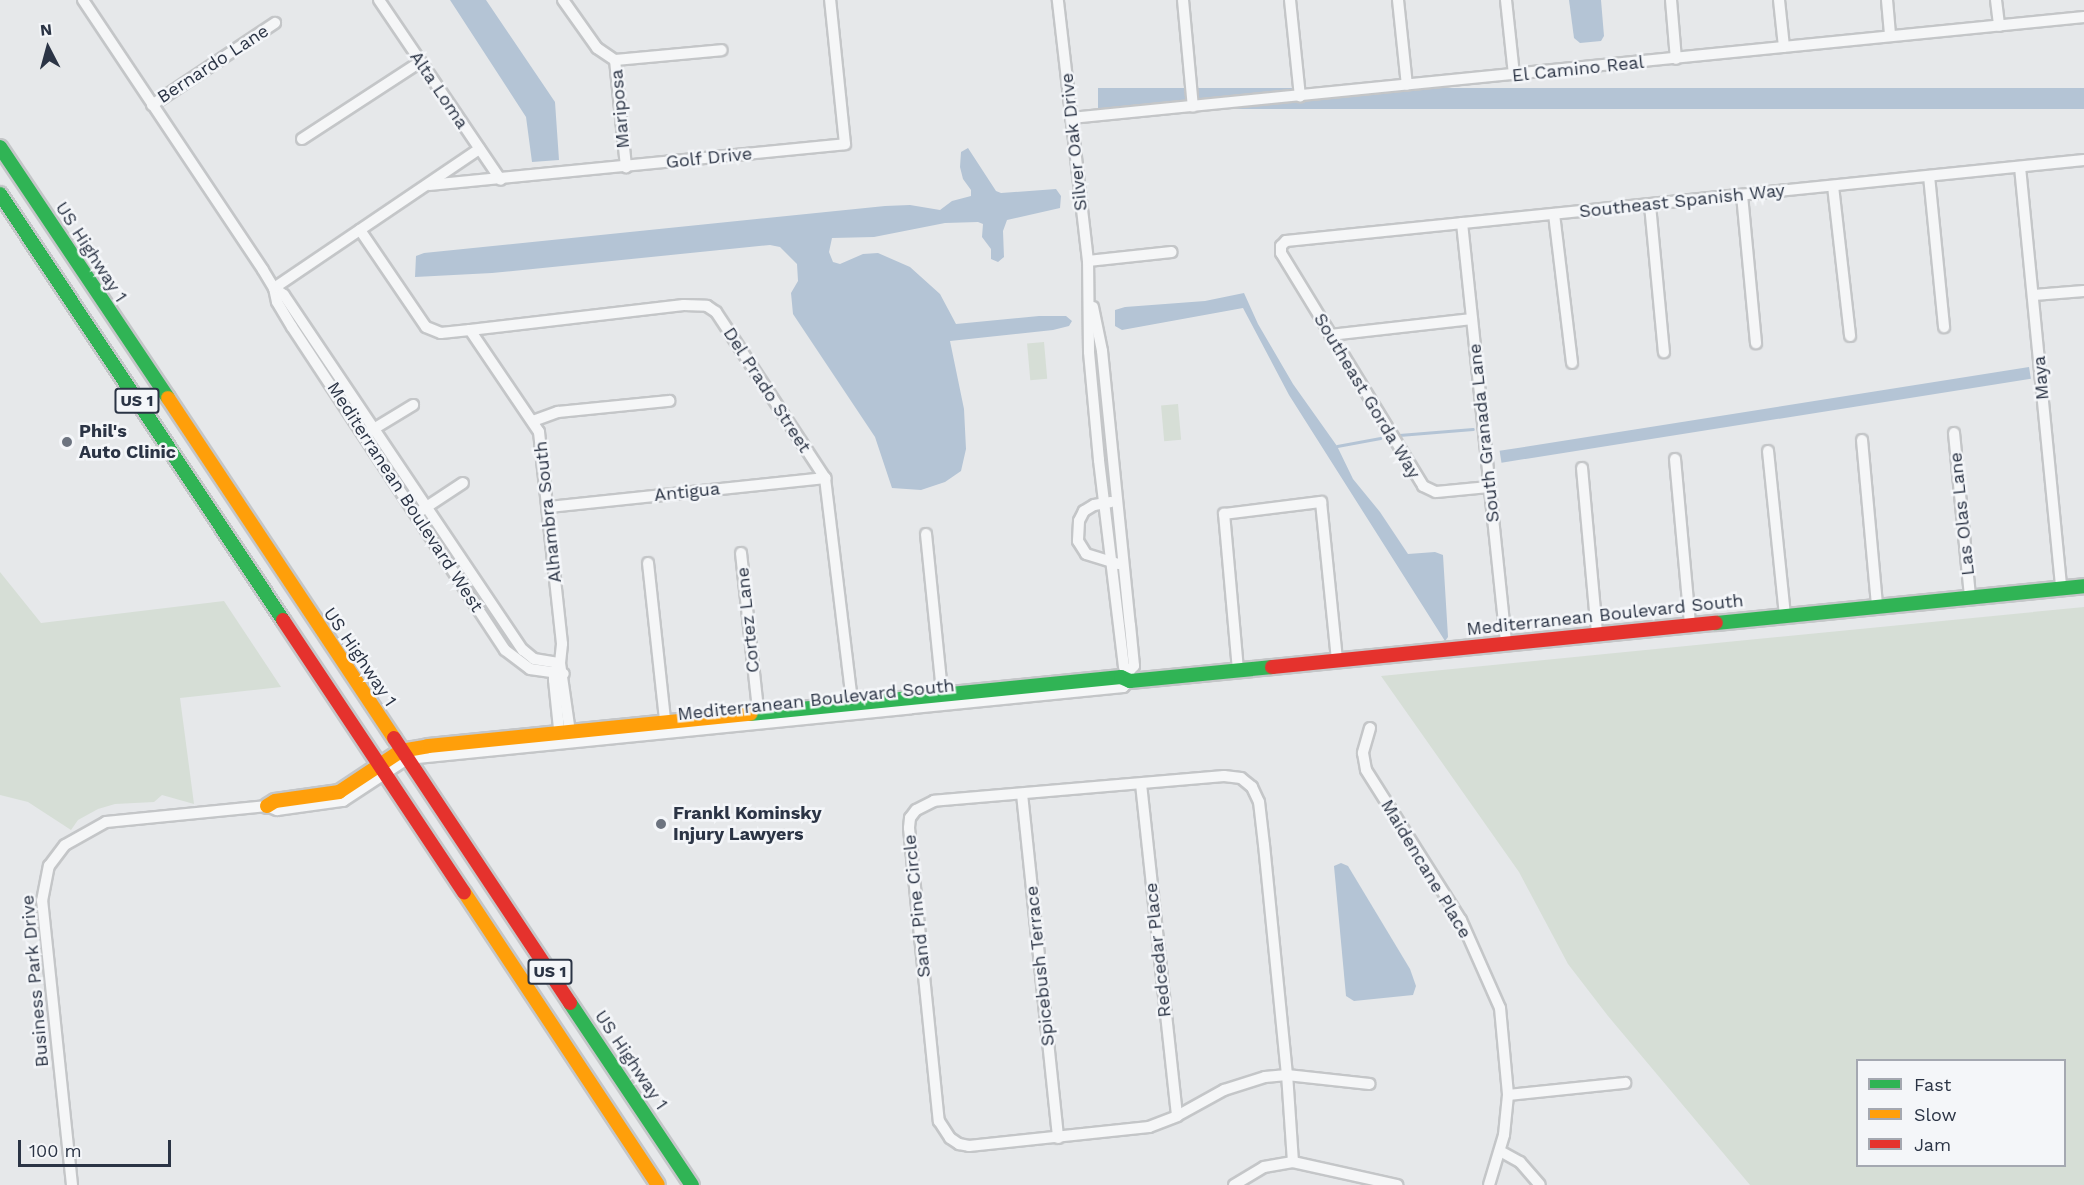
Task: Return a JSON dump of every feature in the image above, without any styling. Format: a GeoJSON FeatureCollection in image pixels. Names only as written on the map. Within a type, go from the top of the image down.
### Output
{"type":"FeatureCollection","features":[{"type":"Feature","properties":{"kind":"main road","name":"US Highway 1"},"geometry":{"type":"LineString","coordinates":[[0,147],[692,1185]]}},
{"type":"Feature","properties":{"kind":"main road"},"geometry":{"type":"LineString","coordinates":[[0,194],[26,209],[42,210]]}},
{"type":"Feature","properties":{"kind":"main road","name":"US 1"},"geometry":{"type":"LineString","coordinates":[[0,194],[658,1185]]}},
{"type":"Feature","properties":{"kind":"main road"},"geometry":{"type":"LineString","coordinates":[[24,230],[40,231],[64,243]]}},
{"type":"Feature","properties":{"kind":"main road","name":"Mediterranean Boulevard South"},"geometry":{"type":"LineString","coordinates":[[381,769],[404,755],[943,700],[1130,676],[1238,670],[1690,623],[2084,586]]}},
{"type":"Feature","properties":{"kind":"main road","name":"Business Park Drive"},"geometry":{"type":"LineString","coordinates":[[267,806],[275,801],[300,803],[339,792],[381,769]]}},
{"type":"Feature","properties":{"kind":"street","name":"Mediterranean Boulevard West"},"geometry":{"type":"LineString","coordinates":[[83,0],[274,288],[284,296],[422,511],[523,650],[534,659],[559,670]]}},
{"type":"Feature","properties":{"kind":"street","name":"Alta Loma"},"geometry":{"type":"LineString","coordinates":[[379,0],[478,150],[501,180]]}},
{"type":"Feature","properties":{"kind":"street","name":"Mariposa"},"geometry":{"type":"LineString","coordinates":[[563,0],[597,48],[615,60],[626,167]]}},
{"type":"Feature","properties":{"kind":"street","name":"Golf Drive"},"geometry":{"type":"LineString","coordinates":[[429,185],[501,180],[844,144],[830,0]]}},
{"type":"Feature","properties":{"kind":"street","name":"Silver Oak Drive"},"geometry":{"type":"LineString","coordinates":[[1058,0],[1088,261],[1089,352],[1105,503],[1118,564],[1134,666],[1130,676]]}},
{"type":"Feature","properties":{"kind":"street"},"geometry":{"type":"LineString","coordinates":[[1183,0],[1193,107]]}},
{"type":"Feature","properties":{"kind":"street"},"geometry":{"type":"LineString","coordinates":[[1290,0],[1300,96]]}},
{"type":"Feature","properties":{"kind":"street"},"geometry":{"type":"LineString","coordinates":[[1398,0],[1407,85]]}},
{"type":"Feature","properties":{"kind":"street"},"geometry":{"type":"LineString","coordinates":[[1506,0],[1514,75]]}},
{"type":"Feature","properties":{"kind":"street"},"geometry":{"type":"LineString","coordinates":[[1671,0],[1676,58]]}},
{"type":"Feature","properties":{"kind":"street"},"geometry":{"type":"LineString","coordinates":[[1779,0],[1784,47]]}},
{"type":"Feature","properties":{"kind":"street"},"geometry":{"type":"LineString","coordinates":[[1887,0],[1890,36]]}},
{"type":"Feature","properties":{"kind":"street"},"geometry":{"type":"LineString","coordinates":[[1996,0],[1999,26]]}},
{"type":"Feature","properties":{"kind":"street","name":"El Camino Real"},"geometry":{"type":"LineString","coordinates":[[1071,118],[2084,17]]}},
{"type":"Feature","properties":{"kind":"street","name":"Bernardo Lane"},"geometry":{"type":"LineString","coordinates":[[152,105],[275,23]]}},
{"type":"Feature","properties":{"kind":"street"},"geometry":{"type":"LineString","coordinates":[[615,60],[722,50]]}},
{"type":"Feature","properties":{"kind":"street"},"geometry":{"type":"LineString","coordinates":[[302,140],[420,62]]}},
{"type":"Feature","properties":{"kind":"street","name":"Golf Drive"},"geometry":{"type":"LineString","coordinates":[[274,288],[478,150]]}},
{"type":"Feature","properties":{"kind":"street","name":"Southeast Spanish Way"},"geometry":{"type":"LineString","coordinates":[[1276,244],[1286,241],[2084,160]]}},
{"type":"Feature","properties":{"kind":"street","name":"Maya"},"geometry":{"type":"LineString","coordinates":[[2020,167],[2061,588]]}},
{"type":"Feature","properties":{"kind":"street"},"geometry":{"type":"LineString","coordinates":[[1929,176],[1944,327]]}},
{"type":"Feature","properties":{"kind":"street"},"geometry":{"type":"LineString","coordinates":[[1833,186],[1850,336]]}},
{"type":"Feature","properties":{"kind":"street"},"geometry":{"type":"LineString","coordinates":[[1742,195],[1756,343]]}},
{"type":"Feature","properties":{"kind":"street"},"geometry":{"type":"LineString","coordinates":[[1650,205],[1664,352]]}},
{"type":"Feature","properties":{"kind":"street"},"geometry":{"type":"LineString","coordinates":[[1554,214],[1572,363]]}},
{"type":"Feature","properties":{"kind":"street","name":"South Granada Lane"},"geometry":{"type":"LineString","coordinates":[[1462,223],[1506,643]]}},
{"type":"Feature","properties":{"kind":"street"},"geometry":{"type":"LineString","coordinates":[[360,230],[426,327],[441,333],[470,330]]}},
{"type":"Feature","properties":{"kind":"street","name":"Southeast Gorda Way"},"geometry":{"type":"LineString","coordinates":[[1276,244],[1423,486],[1436,492],[1489,487]]}},
{"type":"Feature","properties":{"kind":"street"},"geometry":{"type":"LineString","coordinates":[[1088,261],[1172,252]]}},
{"type":"Feature","properties":{"kind":"street","name":"Silver Oak Drive"},"geometry":{"type":"LineString","coordinates":[[1089,285],[1102,351],[1118,501],[1118,564]]}},
{"type":"Feature","properties":{"kind":"street"},"geometry":{"type":"LineString","coordinates":[[2034,295],[2084,291]]}},
{"type":"Feature","properties":{"kind":"street","name":"Del Prado Street"},"geometry":{"type":"LineString","coordinates":[[470,330],[684,305],[707,306],[716,312],[825,478],[853,709]]}},
{"type":"Feature","properties":{"kind":"street"},"geometry":{"type":"LineString","coordinates":[[1330,335],[1472,319]]}},
{"type":"Feature","properties":{"kind":"street","name":"Alhambra South"},"geometry":{"type":"LineString","coordinates":[[470,330],[533,421],[542,446],[562,644],[559,670],[566,738]]}},
{"type":"Feature","properties":{"kind":"street"},"geometry":{"type":"LineString","coordinates":[[533,421],[558,412],[669,401]]}},
{"type":"Feature","properties":{"kind":"street"},"geometry":{"type":"LineString","coordinates":[[369,431],[413,405]]}},
{"type":"Feature","properties":{"kind":"street","name":"Las Olas Lane"},"geometry":{"type":"LineString","coordinates":[[1954,433],[1970,596]]}},
{"type":"Feature","properties":{"kind":"street"},"geometry":{"type":"LineString","coordinates":[[1862,440],[1877,605]]}},
{"type":"Feature","properties":{"kind":"street"},"geometry":{"type":"LineString","coordinates":[[1768,451],[1785,615]]}},
{"type":"Feature","properties":{"kind":"street"},"geometry":{"type":"LineString","coordinates":[[1675,459],[1690,623]]}},
{"type":"Feature","properties":{"kind":"street"},"geometry":{"type":"LineString","coordinates":[[1582,468],[1597,634]]}},
{"type":"Feature","properties":{"kind":"street","name":"Antigua"},"geometry":{"type":"LineString","coordinates":[[549,507],[825,478]]}},
{"type":"Feature","properties":{"kind":"street"},"geometry":{"type":"LineString","coordinates":[[422,511],[463,483]]}},
{"type":"Feature","properties":{"kind":"street"},"geometry":{"type":"LineString","coordinates":[[1118,501],[1084,511],[1079,521],[1078,541],[1086,554],[1118,564]]}},
{"type":"Feature","properties":{"kind":"street"},"geometry":{"type":"LineString","coordinates":[[1238,670],[1224,514],[1310,503],[1321,502],[1337,659]]}},
{"type":"Feature","properties":{"kind":"street"},"geometry":{"type":"LineString","coordinates":[[926,534],[943,700]]}},
{"type":"Feature","properties":{"kind":"street","name":"Cortez Lane"},"geometry":{"type":"LineString","coordinates":[[741,553],[759,719]]}},
{"type":"Feature","properties":{"kind":"street"},"geometry":{"type":"LineString","coordinates":[[648,563],[666,728]]}},
{"type":"Feature","properties":{"kind":"street","name":"Maidencane Place"},"geometry":{"type":"LineString","coordinates":[[1370,728],[1363,753],[1366,770],[1461,920],[1500,1008],[1508,1095],[1500,1150],[1489,1185]]}},
{"type":"Feature","properties":{"kind":"street","name":"Sand Pine Circle"},"geometry":{"type":"LineString","coordinates":[[1287,1075],[1237,1085],[1177,1116],[1149,1127],[969,1146],[950,1138],[939,1121],[909,828],[910,818],[916,810],[934,801],[1224,776],[1241,778],[1252,787],[1259,802],[1287,1075],[1293,1162]]}},
{"type":"Feature","properties":{"kind":"street","name":"Redcedar Place"},"geometry":{"type":"LineString","coordinates":[[1141,784],[1177,1116]]}},
{"type":"Feature","properties":{"kind":"street","name":"Spicebush Terrace"},"geometry":{"type":"LineString","coordinates":[[1022,794],[1058,1138]]}},
{"type":"Feature","properties":{"kind":"street","name":"Business Park Drive"},"geometry":{"type":"LineString","coordinates":[[72,1185],[42,901],[49,867],[65,845],[106,822],[267,806]]}},
{"type":"Feature","properties":{"kind":"street"},"geometry":{"type":"LineString","coordinates":[[1287,1075],[1370,1083]]}},
{"type":"Feature","properties":{"kind":"street"},"geometry":{"type":"LineString","coordinates":[[1508,1095],[1625,1083]]}},
{"type":"Feature","properties":{"kind":"street"},"geometry":{"type":"LineString","coordinates":[[1500,1150],[1520,1162],[1540,1185]]}},
{"type":"Feature","properties":{"kind":"street"},"geometry":{"type":"LineString","coordinates":[[1234,1185],[1264,1167],[1293,1162],[1397,1185]]}},
{"type":"Feature","properties":{"kind":"shaded area"},"geometry":{"type":"Polygon","coordinates":[[[1044,342],[1047,379],[1030,380],[1027,343],[1044,342]]]}},
{"type":"Feature","properties":{"kind":"shaded area"},"geometry":{"type":"Polygon","coordinates":[[[1178,404],[1181,440],[1164,441],[1161,405],[1178,404]]]}},
{"type":"Feature","properties":{"kind":"shaded area"},"geometry":{"type":"Polygon","coordinates":[[[0,572],[41,623],[224,601],[281,687],[180,698],[194,804],[162,795],[154,802],[115,804],[98,809],[78,820],[71,830],[28,802],[0,795],[0,572]]]}},
{"type":"Feature","properties":{"kind":"shaded area"},"geometry":{"type":"Polygon","coordinates":[[[2084,607],[2084,1185],[1750,1185],[1608,1016],[1568,964],[1519,872],[1381,676],[2084,607]]]}},
{"type":"Feature","properties":{"kind":"water"},"geometry":{"type":"Polygon","coordinates":[[[450,0],[486,0],[555,102],[559,160],[532,162],[526,117],[450,0]]]}},
{"type":"Feature","properties":{"kind":"water"},"geometry":{"type":"Polygon","coordinates":[[[1569,0],[1601,0],[1604,36],[1601,41],[1580,43],[1574,38],[1569,0]]]}},
{"type":"Feature","properties":{"kind":"water"},"geometry":{"type":"Polygon","coordinates":[[[1098,88],[2084,88],[2084,109],[1098,109],[1098,88]]]}},
{"type":"Feature","properties":{"kind":"water"},"geometry":{"type":"Polygon","coordinates":[[[968,148],[996,191],[1001,193],[1056,189],[1061,196],[1060,208],[1007,220],[1003,231],[1004,257],[998,262],[991,259],[991,249],[982,237],[983,224],[978,222],[945,223],[874,237],[832,238],[829,252],[833,262],[840,264],[863,254],[878,253],[910,267],[940,294],[956,324],[1039,316],[1066,316],[1072,321],[1069,326],[1053,330],[950,341],[964,409],[966,449],[961,471],[945,482],[921,490],[892,488],[875,437],[793,314],[791,293],[798,281],[797,264],[780,247],[770,245],[492,273],[415,277],[416,256],[424,253],[885,206],[910,205],[940,210],[952,201],[971,196],[971,190],[963,179],[960,167],[961,152],[968,148]]]}},
{"type":"Feature","properties":{"kind":"water"},"geometry":{"type":"Polygon","coordinates":[[[1244,293],[1258,324],[1293,384],[1337,446],[1353,479],[1380,512],[1408,554],[1435,552],[1443,555],[1448,637],[1445,641],[1289,395],[1243,308],[1122,330],[1115,326],[1115,310],[1125,307],[1205,301],[1244,293]]]}},
{"type":"Feature","properties":{"kind":"water"},"geometry":{"type":"Polygon","coordinates":[[[2029,367],[2031,379],[1501,463],[1500,451],[2029,367]]]}},
{"type":"Feature","properties":{"kind":"water"},"geometry":{"type":"Polygon","coordinates":[[[1341,863],[1348,866],[1410,969],[1416,986],[1413,995],[1354,1001],[1346,996],[1334,866],[1341,863]]]}},
{"type":"Feature","properties":{"kind":"waterway"},"geometry":{"type":"LineString","coordinates":[[1399,435],[1473,429]]}},
{"type":"Feature","properties":{"kind":"waterway"},"geometry":{"type":"LineString","coordinates":[[1337,446],[1380,438]]}},
{"type":"Feature","properties":{"kind":"traffic: fast"},"geometry":{"type":"LineString","coordinates":[[0,147],[168,398]]}},
{"type":"Feature","properties":{"kind":"traffic: fast"},"geometry":{"type":"LineString","coordinates":[[0,194],[283,620]]}},
{"type":"Feature","properties":{"kind":"traffic: fast"},"geometry":{"type":"LineString","coordinates":[[1716,623],[2084,586]]}},
{"type":"Feature","properties":{"kind":"traffic: fast"},"geometry":{"type":"LineString","coordinates":[[750,714],[1121,677],[1130,681],[1272,667]]}},
{"type":"Feature","properties":{"kind":"traffic: fast"},"geometry":{"type":"LineString","coordinates":[[570,1003],[692,1185]]}},
{"type":"Feature","properties":{"kind":"traffic: slow"},"geometry":{"type":"LineString","coordinates":[[168,398],[394,738]]}},
{"type":"Feature","properties":{"kind":"traffic: slow"},"geometry":{"type":"LineString","coordinates":[[267,806],[275,801],[339,792],[401,751],[428,746],[750,714]]}},
{"type":"Feature","properties":{"kind":"traffic: slow"},"geometry":{"type":"LineString","coordinates":[[464,892],[658,1185]]}},
{"type":"Feature","properties":{"kind":"traffic: jam"},"geometry":{"type":"LineString","coordinates":[[283,620],[464,892]]}},
{"type":"Feature","properties":{"kind":"traffic: jam"},"geometry":{"type":"LineString","coordinates":[[1272,667],[1716,623]]}},
{"type":"Feature","properties":{"kind":"traffic: jam"},"geometry":{"type":"LineString","coordinates":[[394,738],[570,1003]]}},
{"type":"Feature","properties":{"kind":"place","name":"Phil's Auto Clinic"},"geometry":{"type":"Point","coordinates":[67,442]}},
{"type":"Feature","properties":{"kind":"place","name":"Frankl Kominsky Injury Lawyers"},"geometry":{"type":"Point","coordinates":[661,824]}}]}
